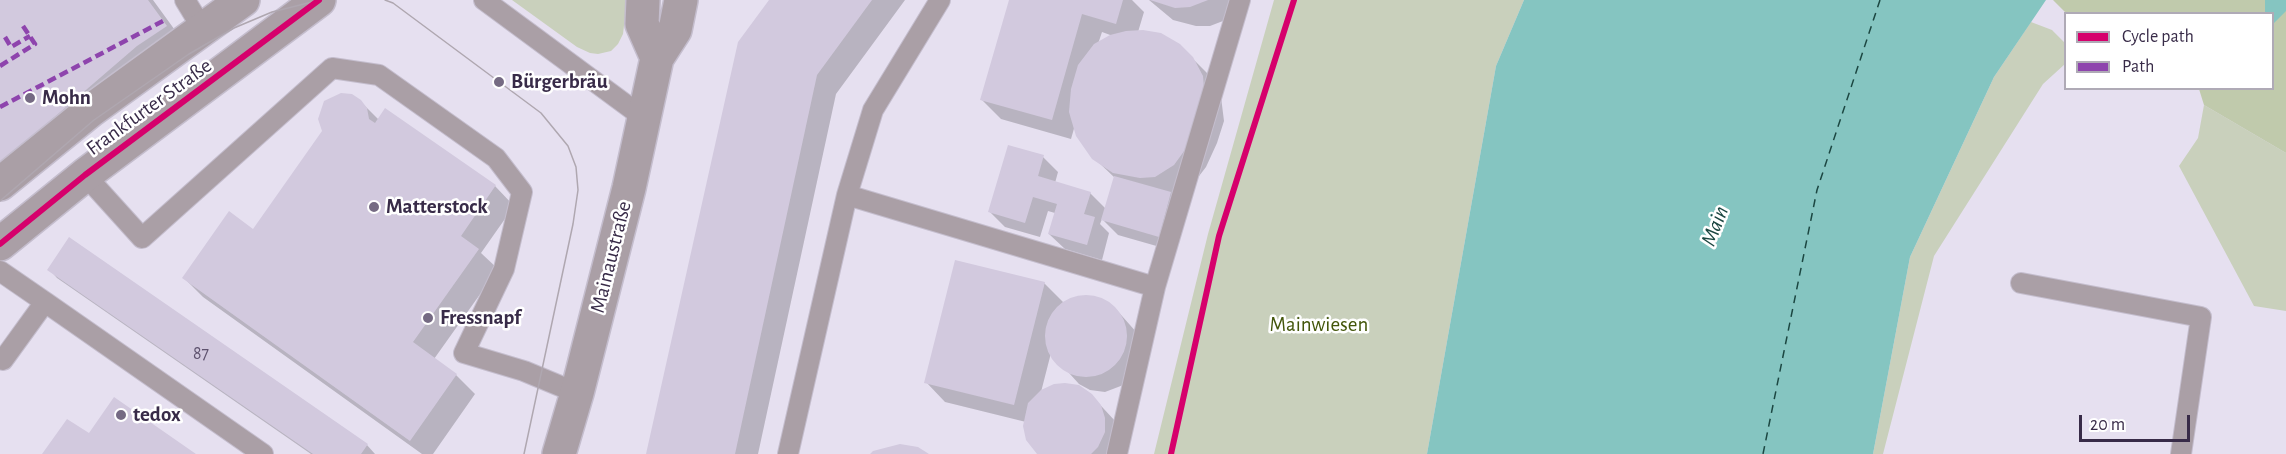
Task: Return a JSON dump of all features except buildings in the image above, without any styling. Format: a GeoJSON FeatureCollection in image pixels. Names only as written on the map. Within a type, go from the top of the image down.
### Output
{"type":"FeatureCollection","features":[{"type":"Feature","properties":{"kind":"street","name":"Frankfurter Straße"},"geometry":{"type":"LineString","coordinates":[[40,210],[5,180],[90,111],[243,0]]}},
{"type":"Feature","properties":{"kind":"street","name":"Frankfurter Straße"},"geometry":{"type":"LineString","coordinates":[[0,244],[85,175],[319,0]]}},
{"type":"Feature","properties":{"kind":"street"},"geometry":{"type":"LineString","coordinates":[[643,0],[642,24],[657,58]]}},
{"type":"Feature","properties":{"kind":"street","name":"Mainaustraße"},"geometry":{"type":"LineString","coordinates":[[559,454],[577,393],[657,58],[675,30],[681,0]]}},
{"type":"Feature","properties":{"kind":"lane"},"geometry":{"type":"LineString","coordinates":[[185,0],[202,28]]}},
{"type":"Feature","properties":{"kind":"lane"},"geometry":{"type":"LineString","coordinates":[[484,0],[644,118]]}},
{"type":"Feature","properties":{"kind":"lane"},"geometry":{"type":"LineString","coordinates":[[788,454],[847,195],[873,110],[940,0]]}},
{"type":"Feature","properties":{"kind":"lane"},"geometry":{"type":"LineString","coordinates":[[1117,454],[1155,287],[1240,0]]}},
{"type":"Feature","properties":{"kind":"lane"},"geometry":{"type":"LineString","coordinates":[[85,175],[142,238],[332,68],[379,75],[496,158],[522,192],[504,269],[464,353],[524,371],[577,393]]}},
{"type":"Feature","properties":{"kind":"lane"},"geometry":{"type":"LineString","coordinates":[[847,195],[1155,287]]}},
{"type":"Feature","properties":{"kind":"lane"},"geometry":{"type":"LineString","coordinates":[[0,271],[263,454]]}},
{"type":"Feature","properties":{"kind":"lane"},"geometry":{"type":"LineString","coordinates":[[2020,283],[2201,317],[2181,454]]}},
{"type":"Feature","properties":{"kind":"lane"},"geometry":{"type":"LineString","coordinates":[[3,360],[45,302]]}},
{"type":"Feature","properties":{"kind":"green space"},"geometry":{"type":"Polygon","coordinates":[[[512,0],[627,0],[623,34],[611,51],[590,53],[577,47],[512,0]]]}},
{"type":"Feature","properties":{"kind":"green space","name":"Mainwiesen"},"geometry":{"type":"Polygon","coordinates":[[[1274,0],[1524,0],[1496,66],[1427,454],[1154,454],[1208,234],[1274,0]]]}},
{"type":"Feature","properties":{"kind":"green space"},"geometry":{"type":"Polygon","coordinates":[[[2031,22],[2052,30],[2064,42],[2064,65],[2043,84],[1934,256],[1883,454],[1873,454],[1910,257],[1994,77],[2031,22]]]}},
{"type":"Feature","properties":{"kind":"green space"},"geometry":{"type":"Polygon","coordinates":[[[2204,105],[2286,153],[2286,311],[2254,306],[2179,166],[2198,138],[2204,105]]]}},
{"type":"Feature","properties":{"kind":"shaded area"},"geometry":{"type":"Polygon","coordinates":[[[2053,0],[2286,0],[2286,153],[2204,105],[2199,90],[2274,90],[2274,12],[2065,12],[2053,0]]]}},
{"type":"Feature","properties":{"kind":"water","name":"Main"},"geometry":{"type":"Polygon","coordinates":[[[1524,0],[2046,0],[1994,77],[1910,257],[1873,454],[1427,454],[1496,66],[1524,0]]]}},
{"type":"Feature","properties":{"kind":"water"},"geometry":{"type":"Polygon","coordinates":[[[2265,0],[2286,0],[2286,11],[2274,23],[2274,12],[2265,12],[2265,0]]]}},
{"type":"Feature","properties":{"kind":"ferry route"},"geometry":{"type":"LineString","coordinates":[[1763,454],[1817,190],[1880,0]]}},
{"type":"Feature","properties":{"kind":"tram line"},"geometry":{"type":"LineString","coordinates":[[0,201],[94,120],[189,54],[234,28],[272,12],[320,0]]}},
{"type":"Feature","properties":{"kind":"tram line"},"geometry":{"type":"LineString","coordinates":[[385,0],[393,3],[541,113],[568,146],[576,167],[578,190],[573,224],[524,454]]}},
{"type":"Feature","properties":{"kind":"marked path"},"geometry":{"type":"LineString","coordinates":[[0,107],[163,21]]}},
{"type":"Feature","properties":{"kind":"marked path"},"geometry":{"type":"LineString","coordinates":[[0,66],[35,44],[23,26]]}},
{"type":"Feature","properties":{"kind":"marked path"},"geometry":{"type":"LineString","coordinates":[[5,37],[11,47],[30,36]]}},
{"type":"Feature","properties":{"kind":"cycle path"},"geometry":{"type":"LineString","coordinates":[[0,244],[85,175],[319,0]]}},
{"type":"Feature","properties":{"kind":"cycle path"},"geometry":{"type":"LineString","coordinates":[[1171,454],[1219,236],[1294,0]]}},
{"type":"Feature","properties":{"kind":"place","name":"Bürgerbräu"},"geometry":{"type":"Point","coordinates":[499,82]}},
{"type":"Feature","properties":{"kind":"place","name":"Mohn"},"geometry":{"type":"Point","coordinates":[30,98]}},
{"type":"Feature","properties":{"kind":"place","name":"Matterstock"},"geometry":{"type":"Point","coordinates":[374,207]}},
{"type":"Feature","properties":{"kind":"place","name":"Fressnapf"},"geometry":{"type":"Point","coordinates":[428,318]}},
{"type":"Feature","properties":{"kind":"place","name":"tedox"},"geometry":{"type":"Point","coordinates":[121,415]}}]}
